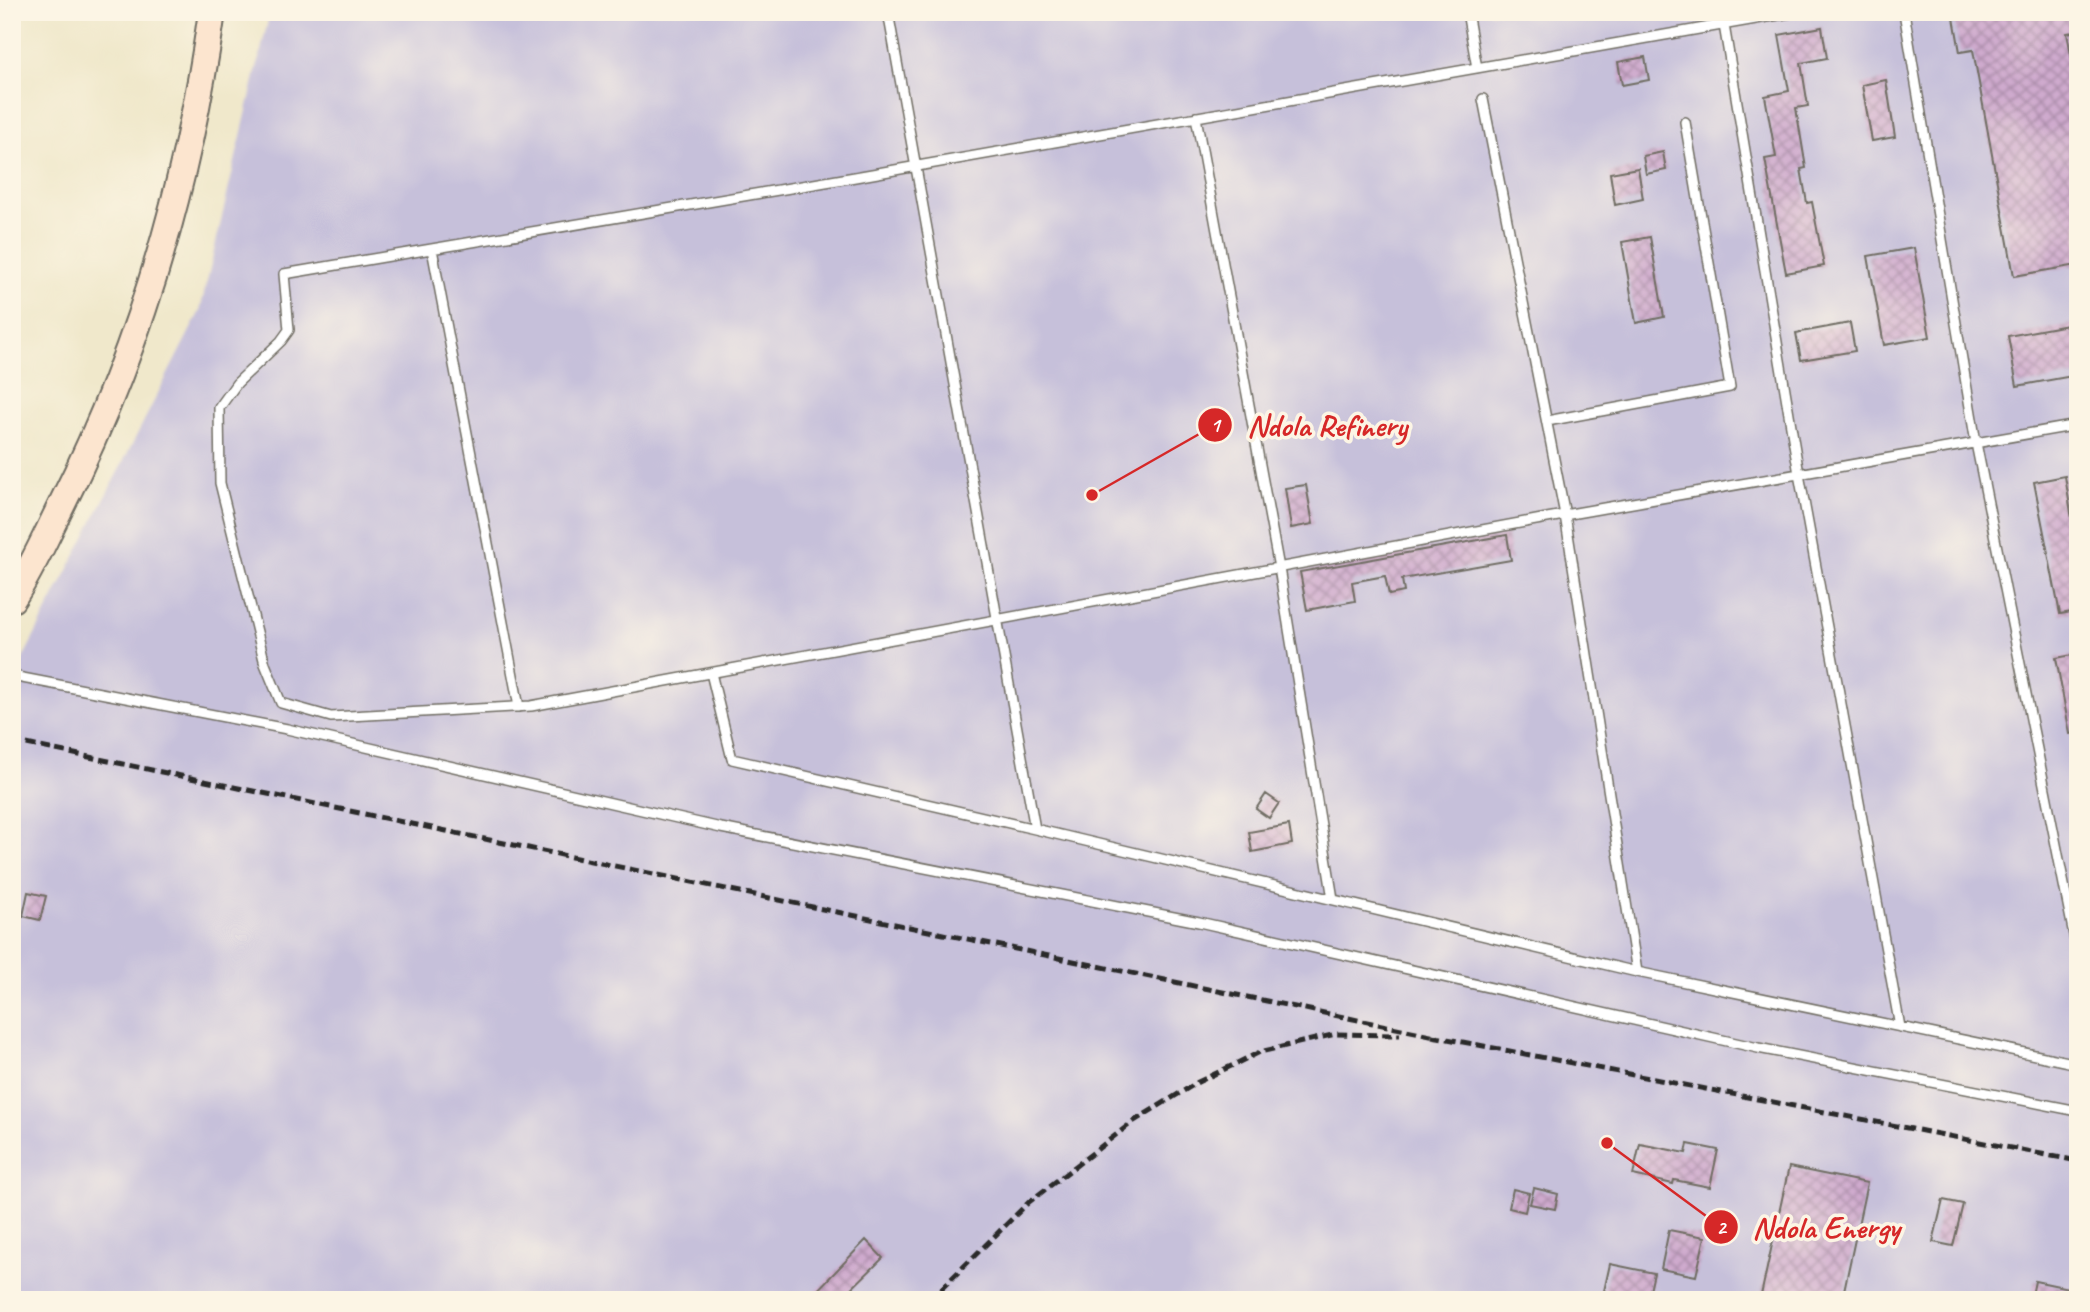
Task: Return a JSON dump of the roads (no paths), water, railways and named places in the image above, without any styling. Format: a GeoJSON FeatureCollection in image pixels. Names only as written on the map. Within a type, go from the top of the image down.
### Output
{"type":"FeatureCollection","features":[{"type":"Feature","properties":{"kind":"street"},"geometry":{"type":"LineString","coordinates":[[12,599],[77,475],[115,388],[148,292],[181,175],[212,12]]}},
{"type":"Feature","properties":{"kind":"lane"},"geometry":{"type":"LineString","coordinates":[[888,12],[1035,829]]}},
{"type":"Feature","properties":{"kind":"lane"},"geometry":{"type":"LineString","coordinates":[[1467,12],[1477,68]]}},
{"type":"Feature","properties":{"kind":"lane"},"geometry":{"type":"LineString","coordinates":[[1796,12],[284,274],[289,330],[281,341],[236,383],[219,408],[220,483],[265,663],[281,703],[331,717],[519,707],[2078,425]]}},
{"type":"Feature","properties":{"kind":"lane"},"geometry":{"type":"LineString","coordinates":[[1904,12],[1976,443],[2078,955]]}},
{"type":"Feature","properties":{"kind":"lane"},"geometry":{"type":"LineString","coordinates":[[1724,25],[1799,474],[1900,1027]]}},
{"type":"Feature","properties":{"kind":"lane"},"geometry":{"type":"LineString","coordinates":[[1483,99],[1565,516],[1637,972]]}},
{"type":"Feature","properties":{"kind":"lane"},"geometry":{"type":"LineString","coordinates":[[1196,117],[1279,568],[1333,900]]}},
{"type":"Feature","properties":{"kind":"lane"},"geometry":{"type":"LineString","coordinates":[[1547,421],[1730,387],[1685,122]]}},
{"type":"Feature","properties":{"kind":"lane"},"geometry":{"type":"LineString","coordinates":[[432,249],[519,707]]}},
{"type":"Feature","properties":{"kind":"lane"},"geometry":{"type":"LineString","coordinates":[[711,673],[732,759],[1637,972],[2078,1064]]}},
{"type":"Feature","properties":{"kind":"lane"},"geometry":{"type":"LineString","coordinates":[[12,676],[288,729],[721,828],[1199,922],[1758,1048],[2078,1111]]}},
{"type":"Feature","properties":{"kind":"railway"},"geometry":{"type":"LineString","coordinates":[[12,741],[1440,1037]]}},
{"type":"Feature","properties":{"kind":"railway"},"geometry":{"type":"LineString","coordinates":[[930,1300],[1029,1202],[1134,1121],[1198,1082],[1260,1052],[1336,1034],[1400,1035]]}},
{"type":"Feature","properties":{"kind":"railway"},"geometry":{"type":"LineString","coordinates":[[1432,1036],[2078,1161]]}},
{"type":"Feature","properties":{"kind":"place","name":"Ndola Refinery"},"geometry":{"type":"Point","coordinates":[1092,495]}},
{"type":"Feature","properties":{"kind":"place","name":"Ndola Energy"},"geometry":{"type":"Point","coordinates":[1607,1143]}}]}
